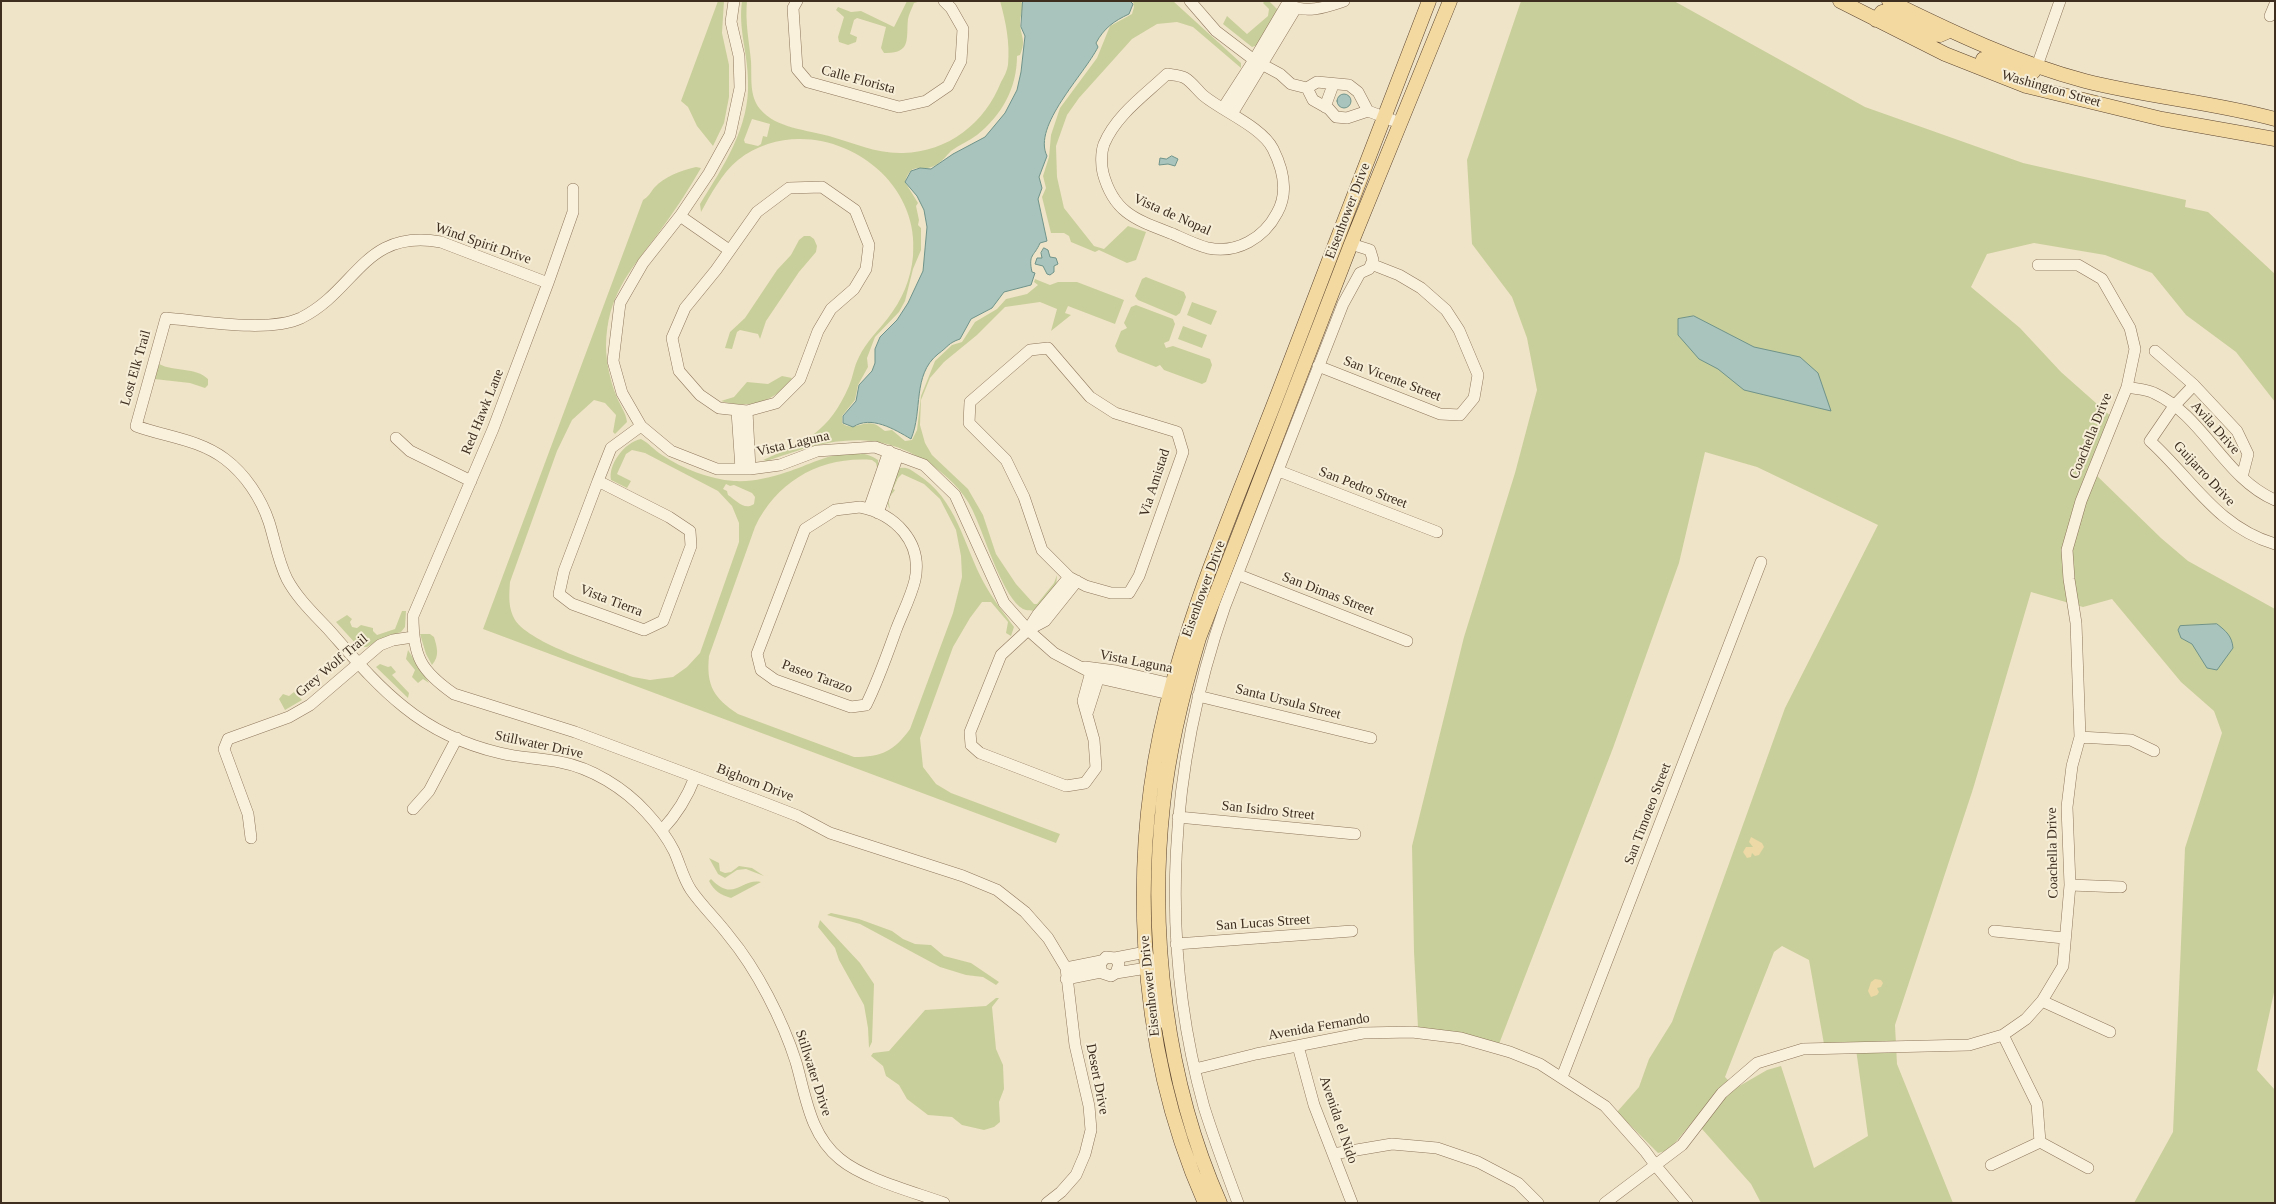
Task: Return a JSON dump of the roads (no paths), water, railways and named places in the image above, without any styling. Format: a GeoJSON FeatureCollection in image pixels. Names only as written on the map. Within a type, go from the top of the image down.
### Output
{"type":"FeatureCollection","features":[{"type":"Feature","properties":{"kind":"main road","name":"Eisenhower Drive"},"geometry":{"type":"LineString","coordinates":[[1205,1203],[1194,1179],[1173,1114],[1156,1050],[1147,968],[1144,896],[1150,800],[1157,754],[1177,691],[1210,570],[1428,1]]}},
{"type":"Feature","properties":{"kind":"main road","name":"Eisenhower Drive"},"geometry":{"type":"LineString","coordinates":[[1220,1203],[1191,1122],[1175,1058],[1161,965],[1159,867],[1162,805],[1177,691],[1351,244],[1450,1]]}},
{"type":"Feature","properties":{"kind":"main road","name":"Washington Street"},"geometry":{"type":"LineString","coordinates":[[1840,1],[1965,62],[2026,86],[2162,119],[2275,139]]}},
{"type":"Feature","properties":{"kind":"main road","name":"Washington Street"},"geometry":{"type":"LineString","coordinates":[[1889,1],[1949,31],[2036,66],[2103,85],[2275,119]]}},
{"type":"Feature","properties":{"kind":"main road"},"geometry":{"type":"LineString","coordinates":[[1876,20],[1882,12],[1886,12],[1932,34],[1940,35],[1949,31]]}},
{"type":"Feature","properties":{"kind":"main road"},"geometry":{"type":"LineString","coordinates":[[1965,62],[1978,58],[2030,74],[2036,66]]}},
{"type":"Feature","properties":{"kind":"street","name":"Vista Laguna"},"geometry":{"type":"LineString","coordinates":[[734,1],[731,22],[739,56],[740,88],[730,135],[709,173],[680,216],[643,263],[620,302],[613,361],[622,393],[641,426],[671,450],[717,469],[745,469],[780,465],[817,451],[875,447],[924,465],[955,495],[1004,603],[1028,630],[1054,653],[1093,670],[1177,691]]}},
{"type":"Feature","properties":{"kind":"street","name":"Calle Florista"},"geometry":{"type":"LineString","coordinates":[[797,1],[793,8],[797,69],[808,82],[899,107],[926,101],[948,86],[961,61],[963,29],[951,8],[944,1]]}},
{"type":"Feature","properties":{"kind":"street"},"geometry":{"type":"LineString","coordinates":[[1190,1],[1216,31],[1258,62],[1280,74],[1291,84],[1305,87],[1317,82],[1333,85],[1343,84],[1354,88],[1368,111]]}},
{"type":"Feature","properties":{"kind":"street"},"geometry":{"type":"LineString","coordinates":[[1227,111],[1258,62],[1288,4],[1317,10],[1344,1]]}},
{"type":"Feature","properties":{"kind":"street"},"geometry":{"type":"LineString","coordinates":[[2036,66],[2060,1]]}},
{"type":"Feature","properties":{"kind":"street"},"geometry":{"type":"LineString","coordinates":[[2270,16],[2275,4]]}},
{"type":"Feature","properties":{"kind":"street","name":"Vista de Nopal"},"geometry":{"type":"LineString","coordinates":[[1167,74],[1186,78],[1204,97],[1227,111],[1271,145],[1281,164],[1284,185],[1280,208],[1273,221],[1262,233],[1248,244],[1232,248],[1209,248],[1126,214],[1114,201],[1106,186],[1102,167],[1103,145],[1116,123],[1167,74]]}},
{"type":"Feature","properties":{"kind":"street"},"geometry":{"type":"LineString","coordinates":[[1325,107],[1333,85]]}},
{"type":"Feature","properties":{"kind":"street"},"geometry":{"type":"LineString","coordinates":[[1305,87],[1313,100],[1341,118],[1368,111],[1400,123]]}},
{"type":"Feature","properties":{"kind":"street"},"geometry":{"type":"LineString","coordinates":[[822,187],[854,210],[869,245],[866,269],[854,289],[831,309],[818,331],[800,379],[776,403],[742,411],[719,408],[700,395],[679,371],[672,338],[685,308],[716,270],[757,212],[789,188],[822,187]]}},
{"type":"Feature","properties":{"kind":"street","name":"Red Hawk Lane"},"geometry":{"type":"LineString","coordinates":[[413,640],[413,616],[493,430],[573,212],[573,189]]}},
{"type":"Feature","properties":{"kind":"street"},"geometry":{"type":"LineString","coordinates":[[680,216],[729,250]]}},
{"type":"Feature","properties":{"kind":"street","name":"Wind Spirit Drive"},"geometry":{"type":"LineString","coordinates":[[166,318],[262,326],[300,318],[319,307],[367,260],[384,248],[404,241],[425,239],[441,242],[548,283]]}},
{"type":"Feature","properties":{"kind":"street","name":"Eisenhower Drive"},"geometry":{"type":"LineString","coordinates":[[1238,1203],[1219,1153],[1195,1069],[1183,1005],[1176,944],[1174,888],[1178,817],[1183,772],[1198,696],[1210,650],[1342,304],[1360,273],[1369,269],[1373,260],[1370,250],[1351,244]]}},
{"type":"Feature","properties":{"kind":"street","name":"San Vicente Street"},"geometry":{"type":"LineString","coordinates":[[1318,366],[1440,414],[1460,414],[1474,398],[1478,375],[1458,330],[1446,310],[1422,288],[1399,275],[1371,264]]}},
{"type":"Feature","properties":{"kind":"street","name":"Coachella Drive"},"geometry":{"type":"LineString","coordinates":[[1605,1203],[1682,1145],[1722,1092],[1757,1063],[1803,1049],[1969,1046],[2003,1035],[2026,1020],[2042,1001],[2063,966],[2064,938],[2069,916],[2070,885],[2066,807],[2072,766],[2080,737],[2076,623],[2069,579],[2067,550],[2081,501],[2127,388],[2135,349],[2130,328],[2102,280],[2078,265],[2038,265]]}},
{"type":"Feature","properties":{"kind":"street","name":"Lost Elk Trail"},"geometry":{"type":"LineString","coordinates":[[136,426],[166,318]]}},
{"type":"Feature","properties":{"kind":"street","name":"Via Amistad"},"geometry":{"type":"LineString","coordinates":[[1048,348],[1090,396],[1115,413],[1177,432],[1184,452],[1139,576],[1130,593],[1110,593],[1086,586],[1073,579],[1042,550],[1024,497],[1006,460],[969,423],[970,402],[1030,350],[1048,348]]}},
{"type":"Feature","properties":{"kind":"street"},"geometry":{"type":"LineString","coordinates":[[2155,351],[2194,385],[2237,431],[2248,454],[2242,477]]}},
{"type":"Feature","properties":{"kind":"street"},"geometry":{"type":"LineString","coordinates":[[2174,406],[2194,385]]}},
{"type":"Feature","properties":{"kind":"street","name":"Avila Drive"},"geometry":{"type":"LineString","coordinates":[[2127,388],[2153,392],[2174,406],[2198,429],[2229,466],[2263,495],[2275,500]]}},
{"type":"Feature","properties":{"kind":"street","name":"Guijarro Drive"},"geometry":{"type":"LineString","coordinates":[[2174,406],[2150,440],[2165,454],[2204,499],[2227,520],[2255,538],[2275,544]]}},
{"type":"Feature","properties":{"kind":"street"},"geometry":{"type":"LineString","coordinates":[[742,411],[745,469]]}},
{"type":"Feature","properties":{"kind":"street","name":"Stillwater Drive"},"geometry":{"type":"LineString","coordinates":[[136,426],[156,433],[179,437],[202,446],[224,458],[240,472],[259,497],[287,579],[308,607],[359,663],[404,707],[430,724],[477,747],[503,754],[563,762],[592,772],[622,790],[644,809],[662,830],[689,887],[728,934],[767,995],[795,1060],[812,1123],[827,1146],[840,1159],[856,1170],[944,1203]]}},
{"type":"Feature","properties":{"kind":"street","name":"Vista Tierra"},"geometry":{"type":"LineString","coordinates":[[598,481],[669,517],[690,531],[690,546],[663,621],[644,630],[572,604],[559,594],[564,571],[598,481],[611,448],[641,426]]}},
{"type":"Feature","properties":{"kind":"street"},"geometry":{"type":"LineString","coordinates":[[396,438],[410,451],[471,481]]}},
{"type":"Feature","properties":{"kind":"street"},"geometry":{"type":"LineString","coordinates":[[874,511],[894,453]]}},
{"type":"Feature","properties":{"kind":"street","name":"San Pedro Street"},"geometry":{"type":"LineString","coordinates":[[1279,471],[1437,532]]}},
{"type":"Feature","properties":{"kind":"street","name":"Paseo Tarazo"},"geometry":{"type":"LineString","coordinates":[[860,507],[874,511],[894,520],[908,536],[916,558],[915,580],[875,687],[866,705],[850,707],[775,680],[761,670],[757,654],[805,530],[835,510],[860,507]]}},
{"type":"Feature","properties":{"kind":"street","name":"San Timoteo Street"},"geometry":{"type":"LineString","coordinates":[[1562,1077],[1761,562]]}},
{"type":"Feature","properties":{"kind":"street","name":"San Dimas Street"},"geometry":{"type":"LineString","coordinates":[[1238,575],[1407,641]]}},
{"type":"Feature","properties":{"kind":"street"},"geometry":{"type":"LineString","coordinates":[[1073,579],[1038,614],[1028,630],[1002,655],[970,732],[971,745],[980,753],[1066,786],[1085,783],[1096,768],[1094,740],[1088,711],[1093,670]]}},
{"type":"Feature","properties":{"kind":"street","name":"Grey Wolf Trail"},"geometry":{"type":"LineString","coordinates":[[251,838],[248,814],[224,749],[228,739],[289,717],[310,705],[380,645],[393,640],[413,640]]}},
{"type":"Feature","properties":{"kind":"street","name":"Bighorn Drive"},"geometry":{"type":"LineString","coordinates":[[413,640],[422,665],[437,682],[454,694],[575,732],[798,816],[830,833],[963,876],[997,890],[1025,912],[1048,938],[1066,973]]}},
{"type":"Feature","properties":{"kind":"street","name":"Santa Ursula Street"},"geometry":{"type":"LineString","coordinates":[[1198,696],[1371,738]]}},
{"type":"Feature","properties":{"kind":"street"},"geometry":{"type":"LineString","coordinates":[[2080,737],[2131,740],[2154,752]]}},
{"type":"Feature","properties":{"kind":"street"},"geometry":{"type":"LineString","coordinates":[[413,809],[429,791],[457,738]]}},
{"type":"Feature","properties":{"kind":"street"},"geometry":{"type":"LineString","coordinates":[[662,830],[687,798],[695,777]]}},
{"type":"Feature","properties":{"kind":"street","name":"San Isidro Street"},"geometry":{"type":"LineString","coordinates":[[1178,817],[1356,834]]}},
{"type":"Feature","properties":{"kind":"street"},"geometry":{"type":"LineString","coordinates":[[2070,885],[2121,887]]}},
{"type":"Feature","properties":{"kind":"street"},"geometry":{"type":"LineString","coordinates":[[1994,931],[2064,938]]}},
{"type":"Feature","properties":{"kind":"street","name":"San Lucas Street"},"geometry":{"type":"LineString","coordinates":[[1176,944],[1352,932]]}},
{"type":"Feature","properties":{"kind":"street"},"geometry":{"type":"LineString","coordinates":[[1066,973],[1101,966],[1106,957],[1116,958],[1146,952],[1153,964],[1160,1014],[1170,1030]]}},
{"type":"Feature","properties":{"kind":"street"},"geometry":{"type":"LineString","coordinates":[[1116,958],[1119,964],[1116,973]]}},
{"type":"Feature","properties":{"kind":"street"},"geometry":{"type":"LineString","coordinates":[[1101,966],[1108,976],[1147,968]]}},
{"type":"Feature","properties":{"kind":"street","name":"Desert Drive"},"geometry":{"type":"LineString","coordinates":[[1049,1202],[1076,1175],[1085,1154],[1090,1130],[1089,1106],[1075,1045],[1066,973]]}},
{"type":"Feature","properties":{"kind":"street"},"geometry":{"type":"LineString","coordinates":[[2042,1001],[2110,1032]]}},
{"type":"Feature","properties":{"kind":"street","name":"Avenida Fernando"},"geometry":{"type":"LineString","coordinates":[[1195,1069],[1256,1054],[1363,1033],[1412,1032],[1461,1038],[1510,1052],[1540,1064],[1605,1106],[1646,1150],[1656,1166],[1687,1203]]}},
{"type":"Feature","properties":{"kind":"street"},"geometry":{"type":"LineString","coordinates":[[2003,1035],[2037,1104],[2040,1142]]}},
{"type":"Feature","properties":{"kind":"street","name":"Avenida el Nido"},"geometry":{"type":"LineString","coordinates":[[1298,1046],[1314,1105],[1352,1203]]}},
{"type":"Feature","properties":{"kind":"street"},"geometry":{"type":"LineString","coordinates":[[1991,1165],[2040,1142]]}},
{"type":"Feature","properties":{"kind":"street"},"geometry":{"type":"LineString","coordinates":[[2040,1142],[2088,1168]]}},
{"type":"Feature","properties":{"kind":"street"},"geometry":{"type":"LineString","coordinates":[[1333,1154],[1392,1144],[1437,1148],[1478,1162],[1518,1183],[1538,1203]]}},
{"type":"Feature","properties":{"kind":"water"},"geometry":{"type":"Polygon","coordinates":[[[1023,1],[1130,1],[1133,4],[1129,14],[1119,19],[1102,33],[1096,43],[1098,47],[1062,101],[1047,130],[1044,144],[1047,156],[1039,177],[1042,188],[1038,199],[1047,241],[1040,243],[1031,259],[1032,272],[1035,273],[1031,285],[1004,292],[992,308],[971,319],[960,339],[950,344],[930,363],[924,372],[921,383],[917,417],[911,439],[890,428],[875,423],[867,422],[853,427],[843,423],[843,416],[856,401],[859,385],[872,371],[875,363],[875,349],[880,337],[897,320],[908,303],[923,271],[927,227],[924,210],[917,196],[905,182],[911,171],[920,168],[931,169],[953,154],[985,137],[1005,113],[1017,90],[1021,72],[1025,36],[1021,27],[1023,1]]]}},
{"type":"Feature","properties":{"kind":"water"},"geometry":{"type":"Polygon","coordinates":[[[1341,94],[1347,94],[1351,101],[1347,108],[1341,108],[1337,104],[1337,98],[1341,94]]]}},
{"type":"Feature","properties":{"kind":"water"},"geometry":{"type":"Polygon","coordinates":[[[1172,156],[1178,159],[1175,166],[1168,164],[1159,165],[1160,158],[1166,159],[1172,156]]]}},
{"type":"Feature","properties":{"kind":"water"},"geometry":{"type":"Polygon","coordinates":[[[1044,248],[1048,250],[1050,257],[1056,258],[1058,264],[1054,266],[1054,272],[1050,275],[1047,274],[1043,266],[1035,264],[1037,258],[1042,258],[1041,253],[1044,248]]]}},
{"type":"Feature","properties":{"kind":"water"},"geometry":{"type":"Polygon","coordinates":[[[1694,316],[1754,347],[1800,357],[1818,373],[1831,411],[1744,390],[1718,369],[1699,359],[1678,335],[1678,319],[1694,316]]]}},
{"type":"Feature","properties":{"kind":"water"},"geometry":{"type":"Polygon","coordinates":[[[2217,624],[2228,634],[2233,648],[2217,670],[2207,668],[2192,644],[2181,638],[2178,630],[2180,626],[2217,624]]]}}]}
